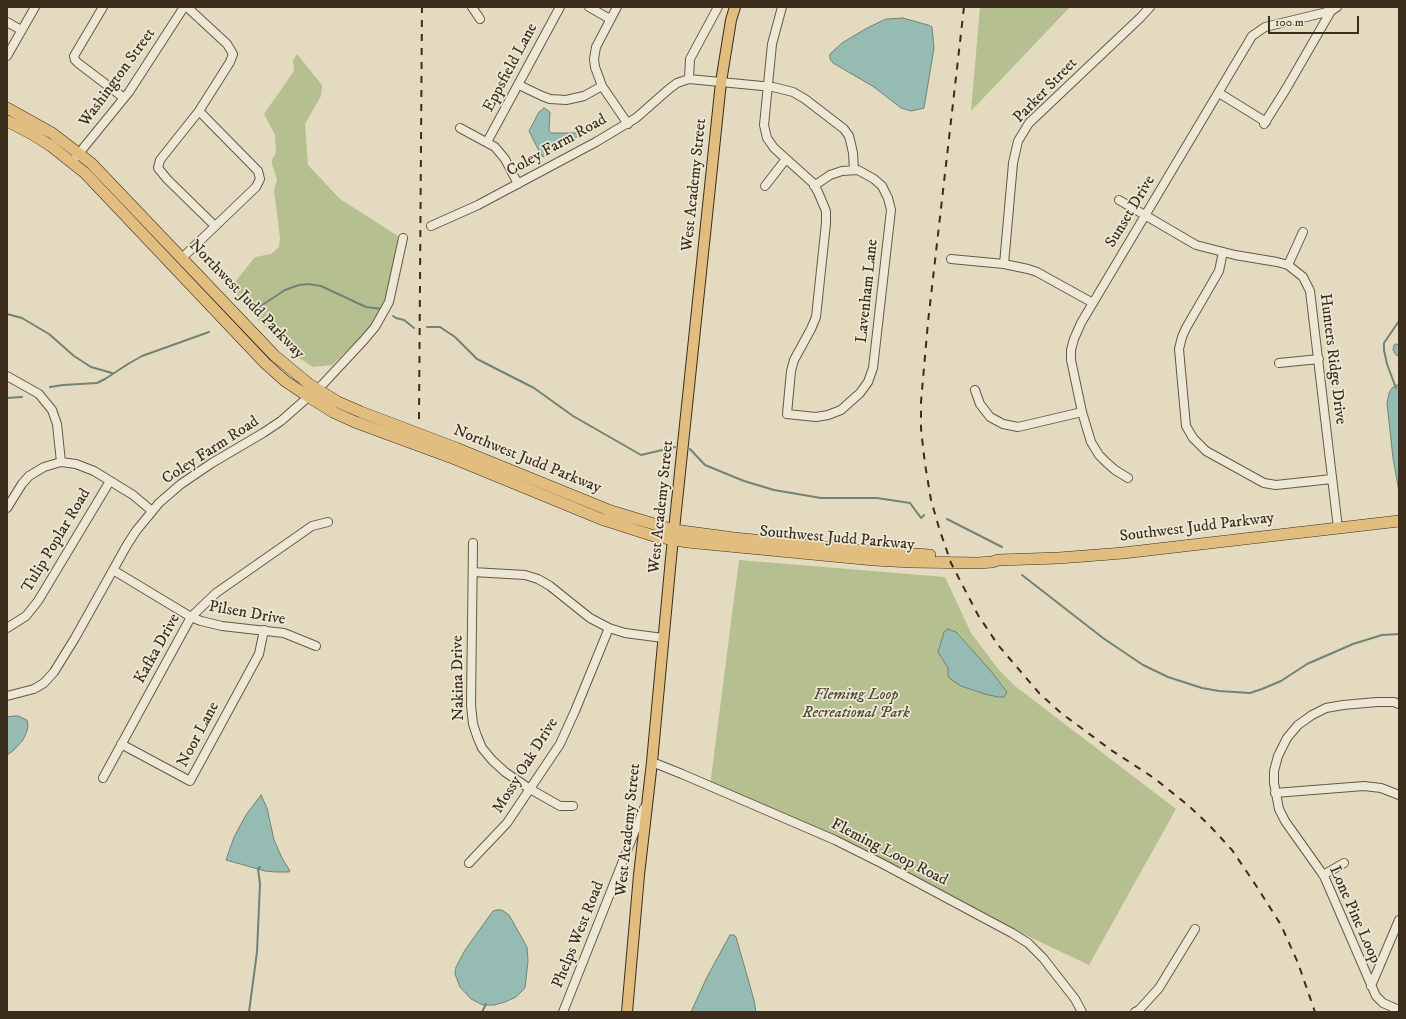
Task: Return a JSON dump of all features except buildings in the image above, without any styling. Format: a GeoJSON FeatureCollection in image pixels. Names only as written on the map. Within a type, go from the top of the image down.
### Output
{"type":"FeatureCollection","features":[{"type":"Feature","properties":{"kind":"highway","name":"Northwest Judd Parkway"},"geometry":{"type":"LineString","coordinates":[[7,108],[46,129],[80,153],[100,171],[274,355],[317,390],[338,402],[361,412],[456,448],[592,504],[674,535]]}},
{"type":"Feature","properties":{"kind":"highway","name":"Northwest Judd Parkway"},"geometry":{"type":"LineString","coordinates":[[7,121],[43,141],[72,162],[98,186],[265,363],[285,381],[309,398],[333,412],[355,422],[450,457],[601,519],[654,536],[674,535]]}},
{"type":"Feature","properties":{"kind":"highway","name":"Southwest Judd Parkway"},"geometry":{"type":"LineString","coordinates":[[674,535],[881,560],[972,563],[992,562],[998,560],[1093,555],[1399,521]]}},
{"type":"Feature","properties":{"kind":"main road","name":"West Academy Street"},"geometry":{"type":"LineString","coordinates":[[627,1012],[663,638],[721,82],[735,7]]}},
{"type":"Feature","properties":{"kind":"street"},"geometry":{"type":"LineString","coordinates":[[7,56],[35,7]]}},
{"type":"Feature","properties":{"kind":"street"},"geometry":{"type":"LineString","coordinates":[[103,7],[74,56],[78,63],[124,98]]}},
{"type":"Feature","properties":{"kind":"street"},"geometry":{"type":"LineString","coordinates":[[186,7],[227,44],[233,54],[230,62],[199,111],[160,160],[158,168],[167,180],[215,226]]}},
{"type":"Feature","properties":{"kind":"street","name":"Washington Street"},"geometry":{"type":"LineString","coordinates":[[72,162],[124,98],[186,7]]}},
{"type":"Feature","properties":{"kind":"street"},"geometry":{"type":"LineString","coordinates":[[472,7],[480,20]]}},
{"type":"Feature","properties":{"kind":"street","name":"Eppsfield Lane"},"geometry":{"type":"LineString","coordinates":[[487,142],[560,7]]}},
{"type":"Feature","properties":{"kind":"street"},"geometry":{"type":"LineString","coordinates":[[589,7],[610,19]]}},
{"type":"Feature","properties":{"kind":"street"},"geometry":{"type":"LineString","coordinates":[[617,7],[596,47],[594,59],[595,67],[602,86],[628,124]]}},
{"type":"Feature","properties":{"kind":"street"},"geometry":{"type":"LineString","coordinates":[[718,7],[690,59],[689,79],[767,86],[793,92],[805,99],[844,129],[849,136],[851,144],[854,170],[830,174],[814,186],[771,143],[767,138],[764,125],[767,86],[772,44],[782,7]]}},
{"type":"Feature","properties":{"kind":"street","name":"Parker Street"},"geometry":{"type":"LineString","coordinates":[[1004,264],[1013,163],[1018,141],[1029,123],[1150,7]]}},
{"type":"Feature","properties":{"kind":"street","name":"Sunset Drive"},"geometry":{"type":"LineString","coordinates":[[1128,478],[1115,470],[1099,455],[1091,442],[1082,412],[1071,360],[1074,339],[1081,323],[1252,36],[1265,27],[1334,9]]}},
{"type":"Feature","properties":{"kind":"street","name":"Sunset Drive"},"geometry":{"type":"LineString","coordinates":[[1219,93],[1265,123],[1334,9]]}},
{"type":"Feature","properties":{"kind":"street"},"geometry":{"type":"LineString","coordinates":[[7,22],[21,30]]}},
{"type":"Feature","properties":{"kind":"street","name":"Coley Farm Road"},"geometry":{"type":"LineString","coordinates":[[431,226],[518,184],[628,124],[644,113],[677,83],[689,79]]}},
{"type":"Feature","properties":{"kind":"street"},"geometry":{"type":"LineString","coordinates":[[519,85],[542,96],[557,100],[566,100],[584,96],[602,86]]}},
{"type":"Feature","properties":{"kind":"street"},"geometry":{"type":"LineString","coordinates":[[182,258],[256,186],[260,179],[258,171],[199,111]]}},
{"type":"Feature","properties":{"kind":"street"},"geometry":{"type":"LineString","coordinates":[[460,128],[487,142],[501,153],[518,184]]}},
{"type":"Feature","properties":{"kind":"street"},"geometry":{"type":"LineString","coordinates":[[765,186],[786,159]]}},
{"type":"Feature","properties":{"kind":"street","name":"Lavenham Lane"},"geometry":{"type":"LineString","coordinates":[[814,186],[823,202],[826,217],[818,305],[816,317],[811,330],[794,360],[791,371],[787,414],[816,417],[828,415],[841,410],[868,382],[873,368],[891,210],[888,198],[882,186],[865,173],[854,170]]}},
{"type":"Feature","properties":{"kind":"street","name":"Hunters Ridge Drive"},"geometry":{"type":"LineString","coordinates":[[1119,200],[1196,245],[1288,265],[1303,277],[1310,291],[1338,528]]}},
{"type":"Feature","properties":{"kind":"street"},"geometry":{"type":"LineString","coordinates":[[1288,265],[1303,232]]}},
{"type":"Feature","properties":{"kind":"street","name":"Coley Farm Road"},"geometry":{"type":"LineString","coordinates":[[7,696],[34,689],[44,683],[51,676],[63,659],[136,531],[152,511],[181,484],[212,463],[264,433],[281,421],[309,398],[364,340],[384,312],[392,291],[403,238]]}},
{"type":"Feature","properties":{"kind":"street"},"geometry":{"type":"LineString","coordinates":[[1223,252],[1219,271],[1186,328],[1179,349],[1186,426],[1193,438],[1206,451],[1264,483],[1276,484],[1332,479]]}},
{"type":"Feature","properties":{"kind":"street"},"geometry":{"type":"LineString","coordinates":[[951,259],[1004,264],[1037,272],[1093,304]]}},
{"type":"Feature","properties":{"kind":"street"},"geometry":{"type":"LineString","coordinates":[[1279,363],[1319,359]]}},
{"type":"Feature","properties":{"kind":"street"},"geometry":{"type":"LineString","coordinates":[[7,376],[39,394],[52,410],[57,424],[61,462]]}},
{"type":"Feature","properties":{"kind":"street"},"geometry":{"type":"LineString","coordinates":[[975,390],[980,404],[990,417],[1003,424],[1018,427],[1082,412]]}},
{"type":"Feature","properties":{"kind":"street"},"geometry":{"type":"LineString","coordinates":[[7,508],[22,484],[29,476],[44,467],[61,462],[85,467],[133,495],[152,511]]}},
{"type":"Feature","properties":{"kind":"street","name":"Tulip Poplar Road"},"geometry":{"type":"LineString","coordinates":[[7,628],[26,616],[38,601],[110,481]]}},
{"type":"Feature","properties":{"kind":"street","name":"Kafka Drive"},"geometry":{"type":"LineString","coordinates":[[102,778],[191,617],[216,593],[312,526],[328,522]]}},
{"type":"Feature","properties":{"kind":"street","name":"Nakina Drive"},"geometry":{"type":"LineString","coordinates":[[473,543],[471,705],[473,724],[482,748],[505,772],[530,789],[560,806],[573,806]]}},
{"type":"Feature","properties":{"kind":"street","name":"Pilsen Drive"},"geometry":{"type":"LineString","coordinates":[[113,570],[191,617],[201,621],[222,626],[284,633],[316,646]]}},
{"type":"Feature","properties":{"kind":"street"},"geometry":{"type":"LineString","coordinates":[[473,572],[525,575],[538,579],[550,586],[590,618],[608,628],[625,633],[663,638]]}},
{"type":"Feature","properties":{"kind":"street","name":"Mossy Oak Drive"},"geometry":{"type":"LineString","coordinates":[[469,864],[507,823],[560,744],[576,711],[608,628]]}},
{"type":"Feature","properties":{"kind":"street","name":"Noor Lane"},"geometry":{"type":"LineString","coordinates":[[121,744],[190,781],[258,654],[264,630]]}},
{"type":"Feature","properties":{"kind":"street","name":"Lone Pine Loop"},"geometry":{"type":"LineString","coordinates":[[1399,704],[1394,702],[1377,702],[1343,705],[1326,708],[1312,715],[1298,725],[1287,738],[1278,756],[1274,771],[1275,793],[1279,809],[1285,821],[1323,875],[1376,996],[1383,1003],[1399,1010]]}},
{"type":"Feature","properties":{"kind":"street","name":"Fleming Loop Road"},"geometry":{"type":"LineString","coordinates":[[652,762],[835,840],[1012,933],[1028,944],[1043,958],[1075,998],[1082,1012]]}},
{"type":"Feature","properties":{"kind":"street"},"geometry":{"type":"LineString","coordinates":[[1275,793],[1364,786],[1381,788],[1399,795]]}},
{"type":"Feature","properties":{"kind":"street","name":"Phelps West Road"},"geometry":{"type":"LineString","coordinates":[[563,1012],[647,802]]}},
{"type":"Feature","properties":{"kind":"street"},"geometry":{"type":"LineString","coordinates":[[1323,875],[1344,863]]}},
{"type":"Feature","properties":{"kind":"street"},"geometry":{"type":"LineString","coordinates":[[1371,986],[1399,920]]}},
{"type":"Feature","properties":{"kind":"street"},"geometry":{"type":"LineString","coordinates":[[1135,1012],[1140,1010],[1159,988],[1195,929]]}},
{"type":"Feature","properties":{"kind":"green space"},"geometry":{"type":"Polygon","coordinates":[[[980,7],[1070,7],[971,111],[980,7]]]}},
{"type":"Feature","properties":{"kind":"green space"},"geometry":{"type":"Polygon","coordinates":[[[297,54],[322,85],[321,96],[305,124],[308,165],[340,199],[398,236],[386,301],[379,320],[332,365],[313,367],[295,355],[262,324],[233,290],[235,282],[255,257],[271,254],[279,247],[280,238],[274,191],[277,179],[272,164],[272,160],[276,153],[275,135],[264,114],[294,71],[293,60],[297,54]]]}},
{"type":"Feature","properties":{"kind":"green space"},"geometry":{"type":"Polygon","coordinates":[[[143,225],[241,327],[239,329],[142,227],[143,225]]]}},
{"type":"Feature","properties":{"kind":"green space","name":"Fleming Loop Recreational Park"},"geometry":{"type":"Polygon","coordinates":[[[739,560],[945,577],[971,633],[999,670],[1015,686],[1176,809],[1089,965],[710,786],[739,560]]]}},
{"type":"Feature","properties":{"kind":"water"},"geometry":{"type":"Polygon","coordinates":[[[903,18],[932,27],[934,48],[924,108],[911,111],[901,108],[874,87],[833,63],[830,59],[830,54],[842,43],[867,28],[886,19],[903,18]]]}},
{"type":"Feature","properties":{"kind":"water"},"geometry":{"type":"Polygon","coordinates":[[[544,108],[550,112],[549,131],[551,133],[578,133],[580,135],[543,157],[529,131],[539,112],[544,108]]]}},
{"type":"Feature","properties":{"kind":"water"},"geometry":{"type":"Polygon","coordinates":[[[1394,345],[1399,345],[1399,356],[1396,355],[1393,350],[1394,345]]]}},
{"type":"Feature","properties":{"kind":"water"},"geometry":{"type":"Polygon","coordinates":[[[1399,384],[1399,492],[1393,458],[1387,403],[1389,393],[1392,388],[1399,384]]]}},
{"type":"Feature","properties":{"kind":"water"},"geometry":{"type":"Polygon","coordinates":[[[948,629],[956,632],[990,670],[1007,692],[1004,697],[985,694],[961,686],[949,678],[948,668],[938,652],[944,632],[948,629]]]}},
{"type":"Feature","properties":{"kind":"water"},"geometry":{"type":"Polygon","coordinates":[[[14,716],[27,720],[27,731],[23,740],[7,755],[7,717],[14,716]]]}},
{"type":"Feature","properties":{"kind":"water"},"geometry":{"type":"Polygon","coordinates":[[[261,795],[267,808],[274,840],[290,871],[289,872],[265,871],[226,860],[234,837],[246,815],[261,795]]]}},
{"type":"Feature","properties":{"kind":"water"},"geometry":{"type":"Polygon","coordinates":[[[502,910],[509,915],[527,947],[528,961],[525,988],[516,997],[505,1002],[494,1005],[483,1005],[471,999],[460,987],[455,974],[456,967],[465,950],[493,911],[502,910]]]}},
{"type":"Feature","properties":{"kind":"water"},"geometry":{"type":"Polygon","coordinates":[[[730,935],[734,935],[736,937],[756,1012],[691,1012],[707,977],[730,935]]]}},
{"type":"Feature","properties":{"kind":"waterway"},"geometry":{"type":"LineString","coordinates":[[256,309],[285,290],[299,285],[308,284],[321,286],[366,307],[383,309]]}},
{"type":"Feature","properties":{"kind":"waterway"},"geometry":{"type":"LineString","coordinates":[[7,314],[22,318],[49,334],[74,356],[91,367],[112,373]]}},
{"type":"Feature","properties":{"kind":"waterway"},"geometry":{"type":"LineString","coordinates":[[393,316],[404,320],[414,328]]}},
{"type":"Feature","properties":{"kind":"waterway"},"geometry":{"type":"LineString","coordinates":[[1396,388],[1387,364],[1384,343],[1399,321]]}},
{"type":"Feature","properties":{"kind":"waterway"},"geometry":{"type":"LineString","coordinates":[[427,327],[440,327],[455,337],[477,359],[534,388],[573,416],[641,455],[675,447]]}},
{"type":"Feature","properties":{"kind":"waterway"},"geometry":{"type":"LineString","coordinates":[[50,387],[97,383],[142,356],[209,332]]}},
{"type":"Feature","properties":{"kind":"waterway"},"geometry":{"type":"LineString","coordinates":[[7,398],[22,397]]}},
{"type":"Feature","properties":{"kind":"waterway"},"geometry":{"type":"LineString","coordinates":[[690,449],[705,465],[744,481],[774,490],[821,498],[877,498],[910,503],[921,518],[924,515]]}},
{"type":"Feature","properties":{"kind":"waterway"},"geometry":{"type":"LineString","coordinates":[[947,519],[1002,547]]}},
{"type":"Feature","properties":{"kind":"waterway"},"geometry":{"type":"LineString","coordinates":[[1022,575],[1103,638],[1143,665],[1168,677],[1202,688],[1219,691],[1250,693],[1281,681],[1307,664],[1353,644],[1382,635],[1399,634]]}},
{"type":"Feature","properties":{"kind":"waterway"},"geometry":{"type":"LineString","coordinates":[[249,1012],[257,952],[260,884],[258,869],[260,867]]}},
{"type":"Feature","properties":{"kind":"waterway"},"geometry":{"type":"LineString","coordinates":[[482,1012],[486,1004]]}},
{"type":"Feature","properties":{"kind":"railway"},"geometry":{"type":"LineString","coordinates":[[419,419],[422,7]]}},
{"type":"Feature","properties":{"kind":"railway"},"geometry":{"type":"LineString","coordinates":[[964,7],[928,322],[921,402],[921,429],[931,500],[951,563],[978,615],[998,645],[1039,693],[1061,713],[1111,750],[1154,778],[1189,806],[1232,850],[1281,925],[1298,963],[1315,1012]]}}]}
